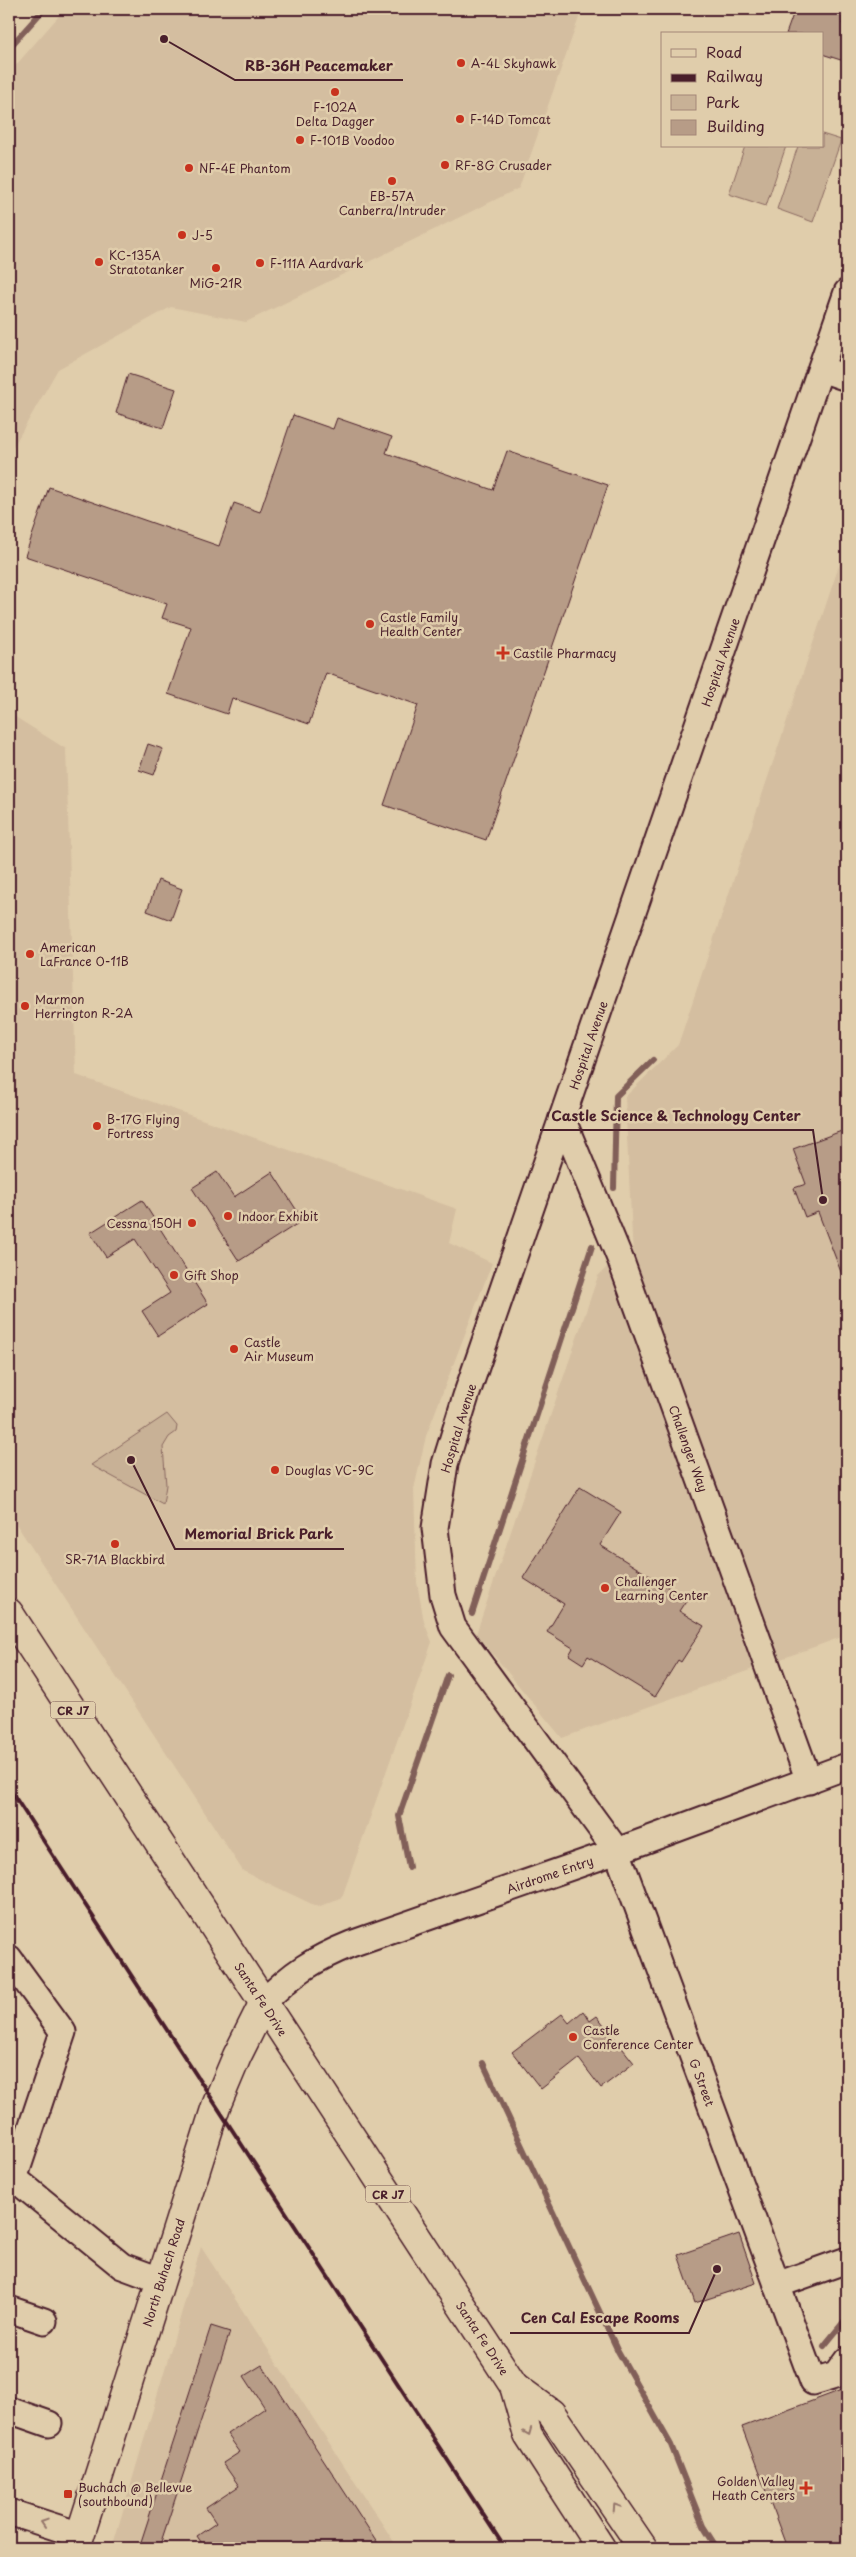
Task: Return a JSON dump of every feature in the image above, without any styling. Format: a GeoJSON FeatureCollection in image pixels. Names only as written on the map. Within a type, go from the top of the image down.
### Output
{"type":"FeatureCollection","features":[{"type":"Feature","properties":{"kind":"main road","name":"Santa Fe Drive"},"geometry":{"type":"LineString","coordinates":[[9,1613],[514,2386],[528,2435],[601,2548]]}},
{"type":"Feature","properties":{"kind":"main road","name":"North Buhach Road"},"geometry":{"type":"LineString","coordinates":[[78,2542],[216,2106],[237,2056],[264,2002]]}},
{"type":"Feature","properties":{"kind":"main road","name":"Santa Fe Drive"},"geometry":{"type":"LineString","coordinates":[[514,2386],[551,2413],[643,2548]]}},
{"type":"Feature","properties":{"kind":"street","name":"Hospital Avenue"},"geometry":{"type":"LineString","coordinates":[[616,1851],[454,1627],[443,1595],[435,1528],[445,1464],[562,1118],[847,292]]}},
{"type":"Feature","properties":{"kind":"street"},"geometry":{"type":"LineString","coordinates":[[821,369],[847,378]]}},
{"type":"Feature","properties":{"kind":"street","name":"Challenger Way"},"geometry":{"type":"LineString","coordinates":[[562,1118],[621,1261],[809,1781]]}},
{"type":"Feature","properties":{"kind":"street","name":"Airdrome Entry"},"geometry":{"type":"LineString","coordinates":[[264,2002],[296,1971],[318,1958],[396,1926],[616,1851],[847,1766]]}},
{"type":"Feature","properties":{"kind":"street","name":"G Street"},"geometry":{"type":"LineString","coordinates":[[616,1851],[813,2382],[836,2374],[847,2360]]}},
{"type":"Feature","properties":{"kind":"street"},"geometry":{"type":"LineString","coordinates":[[9,1958],[63,2032],[12,2176],[122,2266],[160,2280]]}},
{"type":"Feature","properties":{"kind":"street"},"geometry":{"type":"LineString","coordinates":[[777,2285],[847,2260]]}},
{"type":"Feature","properties":{"kind":"street"},"geometry":{"type":"LineString","coordinates":[[9,2310],[44,2321]]}},
{"type":"Feature","properties":{"kind":"street"},"geometry":{"type":"LineString","coordinates":[[9,2410],[50,2424]]}},
{"type":"Feature","properties":{"kind":"street"},"geometry":{"type":"LineString","coordinates":[[9,2512],[78,2542]]}},
{"type":"Feature","properties":{"kind":"shaded area"},"geometry":{"type":"Polygon","coordinates":[[[65,9],[582,9],[519,188],[246,322],[171,307],[58,369],[9,454],[9,73],[65,9]]]}},
{"type":"Feature","properties":{"kind":"shaded area"},"geometry":{"type":"Polygon","coordinates":[[[847,542],[847,1635],[562,1738],[476,1634],[598,1276],[609,1265],[633,1256],[625,1097],[678,1045],[847,542]]]}},
{"type":"Feature","properties":{"kind":"shaded area","name":"Castle Air Museum"},"geometry":{"type":"Polygon","coordinates":[[[9,713],[66,749],[76,1075],[457,1209],[449,1243],[492,1263],[426,1436],[414,1489],[417,1582],[424,1622],[432,1642],[342,1897],[318,1907],[243,1871],[9,1513],[9,713]]]}},
{"type":"Feature","properties":{"kind":"shaded area"},"geometry":{"type":"Polygon","coordinates":[[[201,2247],[398,2548],[112,2548],[201,2247]]]}},
{"type":"Feature","properties":{"kind":"green space"},"geometry":{"type":"Polygon","coordinates":[[[824,135],[841,140],[813,222],[777,209],[797,148],[824,148],[824,135]]]}},
{"type":"Feature","properties":{"kind":"green space"},"geometry":{"type":"Polygon","coordinates":[[[744,148],[785,148],[766,206],[729,194],[744,148]]]}},
{"type":"Feature","properties":{"kind":"green space"},"geometry":{"type":"Polygon","coordinates":[[[167,1414],[177,1426],[176,1432],[169,1437],[163,1447],[166,1485],[163,1504],[91,1465],[167,1414]]]}},
{"type":"Feature","properties":{"kind":"building"},"geometry":{"type":"Polygon","coordinates":[[[795,9],[847,9],[842,24],[847,26],[847,62],[824,55],[824,32],[787,32],[795,9]]]}},
{"type":"Feature","properties":{"kind":"building"},"geometry":{"type":"Polygon","coordinates":[[[128,374],[176,389],[163,428],[116,413],[128,374]]]}},
{"type":"Feature","properties":{"kind":"building","name":"Castle Family Health Center"},"geometry":{"type":"Polygon","coordinates":[[[293,415],[333,429],[337,418],[392,437],[386,453],[493,490],[507,451],[608,485],[486,840],[384,805],[418,705],[326,673],[309,724],[232,698],[227,714],[168,694],[191,627],[162,618],[167,604],[25,556],[49,487],[219,546],[234,503],[260,512],[293,415]]]}},
{"type":"Feature","properties":{"kind":"building"},"geometry":{"type":"Polygon","coordinates":[[[148,744],[163,749],[154,775],[139,770],[148,744]]]}},
{"type":"Feature","properties":{"kind":"building"},"geometry":{"type":"Polygon","coordinates":[[[158,880],[182,889],[171,920],[147,911],[158,880]]]}},
{"type":"Feature","properties":{"kind":"building"},"geometry":{"type":"Polygon","coordinates":[[[847,1129],[846,1285],[818,1212],[805,1217],[794,1188],[806,1184],[793,1149],[847,1129]]]}},
{"type":"Feature","properties":{"kind":"building"},"geometry":{"type":"Polygon","coordinates":[[[217,1172],[234,1197],[272,1172],[303,1220],[239,1261],[192,1188],[217,1172]]]}},
{"type":"Feature","properties":{"kind":"building","name":"Gift Shop"},"geometry":{"type":"Polygon","coordinates":[[[142,1200],[208,1304],[158,1336],[142,1311],[170,1293],[135,1239],[106,1257],[90,1233],[142,1200]]]}},
{"type":"Feature","properties":{"kind":"building","name":"Challenger Learning Center"},"geometry":{"type":"Polygon","coordinates":[[[580,1487],[621,1512],[600,1545],[687,1599],[679,1611],[704,1626],[681,1662],[678,1660],[655,1697],[588,1656],[583,1664],[569,1655],[573,1648],[547,1632],[564,1604],[523,1578],[580,1487]]]}},
{"type":"Feature","properties":{"kind":"building","name":"Castle Conference Center"},"geometry":{"type":"Polygon","coordinates":[[[583,2011],[590,2021],[597,2016],[634,2063],[601,2088],[579,2059],[541,2089],[512,2052],[562,2014],[569,2023],[583,2011]]]}},
{"type":"Feature","properties":{"kind":"building"},"geometry":{"type":"Polygon","coordinates":[[[739,2234],[756,2283],[695,2303],[678,2255],[739,2234]]]}},
{"type":"Feature","properties":{"kind":"building"},"geometry":{"type":"Polygon","coordinates":[[[211,2326],[230,2332],[159,2548],[139,2548],[211,2326]]]}},
{"type":"Feature","properties":{"kind":"building"},"geometry":{"type":"Polygon","coordinates":[[[262,2365],[381,2548],[205,2548],[197,2536],[216,2523],[206,2508],[239,2486],[223,2463],[240,2452],[227,2434],[265,2408],[244,2376],[262,2365]]]}},
{"type":"Feature","properties":{"kind":"building","name":"Golden Valley Heath Centers"},"geometry":{"type":"Polygon","coordinates":[[[847,2388],[847,2548],[787,2548],[742,2427],[847,2388]]]}},
{"type":"Feature","properties":{"kind":"waterway"},"geometry":{"type":"LineString","coordinates":[[9,48],[44,9]]}},
{"type":"Feature","properties":{"kind":"waterway"},"geometry":{"type":"LineString","coordinates":[[614,1188],[616,1096],[653,1060]]}},
{"type":"Feature","properties":{"kind":"waterway"},"geometry":{"type":"LineString","coordinates":[[472,1614],[592,1246]]}},
{"type":"Feature","properties":{"kind":"waterway"},"geometry":{"type":"LineString","coordinates":[[409,1867],[399,1816],[448,1675]]}},
{"type":"Feature","properties":{"kind":"waterway"},"geometry":{"type":"LineString","coordinates":[[483,2063],[618,2351],[671,2445],[703,2526],[717,2548]]}},
{"type":"Feature","properties":{"kind":"waterway"},"geometry":{"type":"LineString","coordinates":[[824,2346],[847,2318]]}},
{"type":"Feature","properties":{"kind":"railway"},"geometry":{"type":"LineString","coordinates":[[9,1788],[505,2548]]}},
{"type":"Feature","properties":{"kind":"place","name":"RB-36H Peacemaker"},"geometry":{"type":"Point","coordinates":[164,39]}},
{"type":"Feature","properties":{"kind":"place","name":"A-4L Skyhawk"},"geometry":{"type":"Point","coordinates":[461,63]}},
{"type":"Feature","properties":{"kind":"place","name":"F-102A Delta Dagger"},"geometry":{"type":"Point","coordinates":[335,92]}},
{"type":"Feature","properties":{"kind":"place","name":"F-14D Tomcat"},"geometry":{"type":"Point","coordinates":[460,119]}},
{"type":"Feature","properties":{"kind":"place","name":"F-101B Voodoo"},"geometry":{"type":"Point","coordinates":[300,140]}},
{"type":"Feature","properties":{"kind":"place","name":"RF-8G Crusader"},"geometry":{"type":"Point","coordinates":[445,165]}},
{"type":"Feature","properties":{"kind":"place","name":"NF-4E Phantom"},"geometry":{"type":"Point","coordinates":[189,168]}},
{"type":"Feature","properties":{"kind":"place","name":"EB-57A Canberra/Intruder"},"geometry":{"type":"Point","coordinates":[392,181]}},
{"type":"Feature","properties":{"kind":"place","name":"J-5"},"geometry":{"type":"Point","coordinates":[182,235]}},
{"type":"Feature","properties":{"kind":"place","name":"KC-135A Stratotanker"},"geometry":{"type":"Point","coordinates":[99,262]}},
{"type":"Feature","properties":{"kind":"place","name":"F-111A Aardvark"},"geometry":{"type":"Point","coordinates":[260,263]}},
{"type":"Feature","properties":{"kind":"place","name":"MiG-21R"},"geometry":{"type":"Point","coordinates":[216,268]}},
{"type":"Feature","properties":{"kind":"place","name":"Castle Family Health Center"},"geometry":{"type":"Point","coordinates":[370,624]}},
{"type":"Feature","properties":{"kind":"place","name":"Castile Pharmacy"},"geometry":{"type":"Point","coordinates":[503,653]}},
{"type":"Feature","properties":{"kind":"place","name":"American LaFrance O-11B"},"geometry":{"type":"Point","coordinates":[30,954]}},
{"type":"Feature","properties":{"kind":"place","name":"Marmon Herrington R-2A"},"geometry":{"type":"Point","coordinates":[25,1006]}},
{"type":"Feature","properties":{"kind":"place","name":"B-17G Flying Fortress"},"geometry":{"type":"Point","coordinates":[97,1126]}},
{"type":"Feature","properties":{"kind":"place","name":"Castle Science & Technology Center"},"geometry":{"type":"Point","coordinates":[823,1200]}},
{"type":"Feature","properties":{"kind":"place","name":"Indoor Exhibit"},"geometry":{"type":"Point","coordinates":[228,1216]}},
{"type":"Feature","properties":{"kind":"place","name":"Cessna 150H"},"geometry":{"type":"Point","coordinates":[192,1223]}},
{"type":"Feature","properties":{"kind":"place","name":"Gift Shop"},"geometry":{"type":"Point","coordinates":[174,1275]}},
{"type":"Feature","properties":{"kind":"place","name":"Castle Air Museum"},"geometry":{"type":"Point","coordinates":[234,1349]}},
{"type":"Feature","properties":{"kind":"place","name":"Memorial Brick Park"},"geometry":{"type":"Point","coordinates":[131,1460]}},
{"type":"Feature","properties":{"kind":"place","name":"Douglas VC-9C"},"geometry":{"type":"Point","coordinates":[275,1470]}},
{"type":"Feature","properties":{"kind":"place","name":"SR-71A Blackbird"},"geometry":{"type":"Point","coordinates":[115,1544]}},
{"type":"Feature","properties":{"kind":"place","name":"Challenger Learning Center"},"geometry":{"type":"Point","coordinates":[605,1588]}},
{"type":"Feature","properties":{"kind":"place","name":"Castle Conference Center"},"geometry":{"type":"Point","coordinates":[573,2037]}},
{"type":"Feature","properties":{"kind":"place","name":"Cen Cal Escape Rooms"},"geometry":{"type":"Point","coordinates":[717,2269]}},
{"type":"Feature","properties":{"kind":"place","name":"Golden Valley Heath Centers"},"geometry":{"type":"Point","coordinates":[806,2488]}},
{"type":"Feature","properties":{"kind":"place","name":"Buchach @ Bellevue (southbound)"},"geometry":{"type":"Point","coordinates":[68,2494]}}]}
